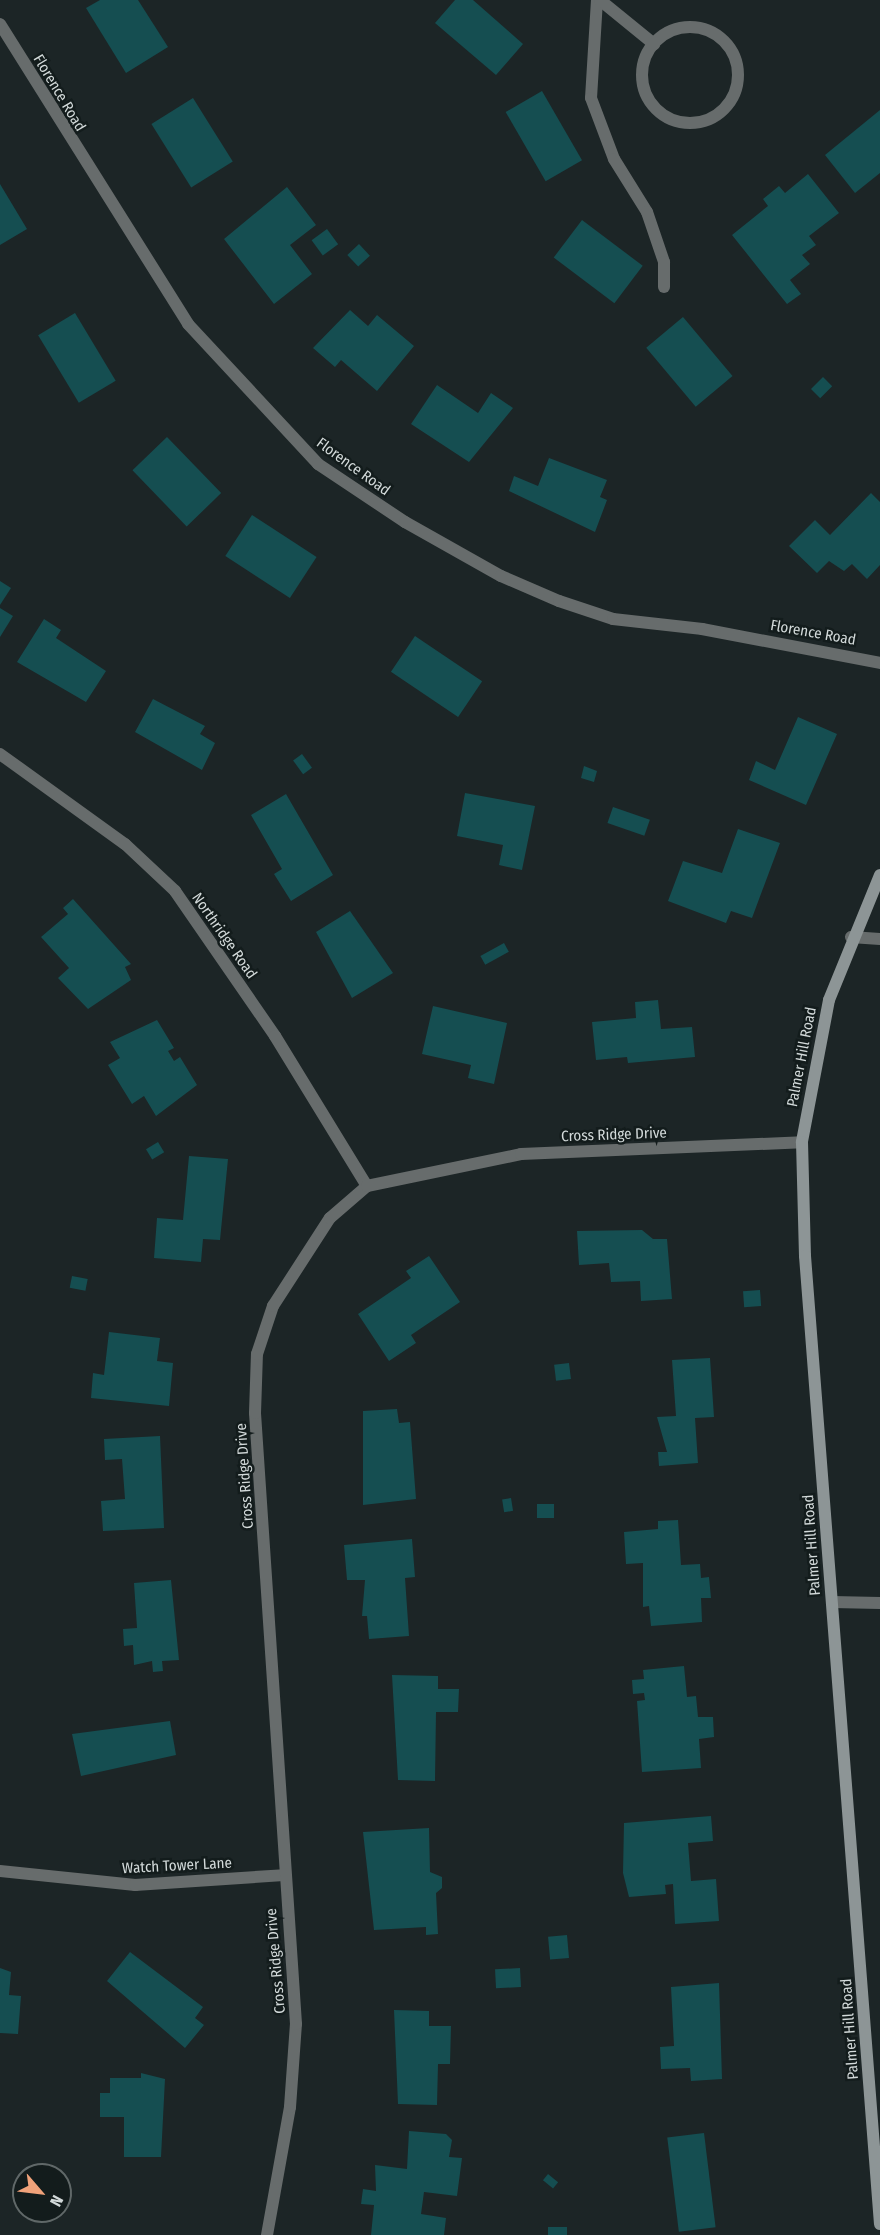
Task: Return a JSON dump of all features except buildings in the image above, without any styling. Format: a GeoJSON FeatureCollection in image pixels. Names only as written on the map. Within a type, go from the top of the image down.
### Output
{"type":"FeatureCollection","features":[{"type":"Feature","properties":{"kind":"main road","name":"Palmer Hill Road"},"geometry":{"type":"LineString","coordinates":[[880,875],[851,937],[812,1074],[802,1142],[805,1256],[880,2224]]}},
{"type":"Feature","properties":{"kind":"street"},"geometry":{"type":"LineString","coordinates":[[598,0],[654,44]]}},
{"type":"Feature","properties":{"kind":"street"},"geometry":{"type":"LineString","coordinates":[[598,0],[591,98],[614,159],[647,212],[664,262],[664,287]]}},
{"type":"Feature","properties":{"kind":"street","name":"Florence Road"},"geometry":{"type":"LineString","coordinates":[[0,24],[188,324],[269,417],[318,464],[405,522],[501,576],[559,601],[614,619],[702,629],[880,663]]}},
{"type":"Feature","properties":{"kind":"street"},"geometry":{"type":"LineString","coordinates":[[688,27],[723,40],[738,75],[723,110],[687,123],[653,107],[642,70],[654,44],[688,27]]}},
{"type":"Feature","properties":{"kind":"street","name":"Northridge Road"},"geometry":{"type":"LineString","coordinates":[[0,754],[125,844],[175,891],[275,1036],[367,1186]]}},
{"type":"Feature","properties":{"kind":"street"},"geometry":{"type":"LineString","coordinates":[[851,937],[880,939]]}},
{"type":"Feature","properties":{"kind":"street","name":"Cross Ridge Drive"},"geometry":{"type":"LineString","coordinates":[[267,2235],[290,2107],[296,2024],[284,1875],[255,1413],[257,1354],[273,1306],[298,1261],[330,1218],[367,1186],[521,1154],[802,1142]]}},
{"type":"Feature","properties":{"kind":"street"},"geometry":{"type":"LineString","coordinates":[[832,1602],[880,1603]]}},
{"type":"Feature","properties":{"kind":"street","name":"Watch Tower Lane"},"geometry":{"type":"LineString","coordinates":[[0,1871],[135,1885],[284,1875]]}}]}
